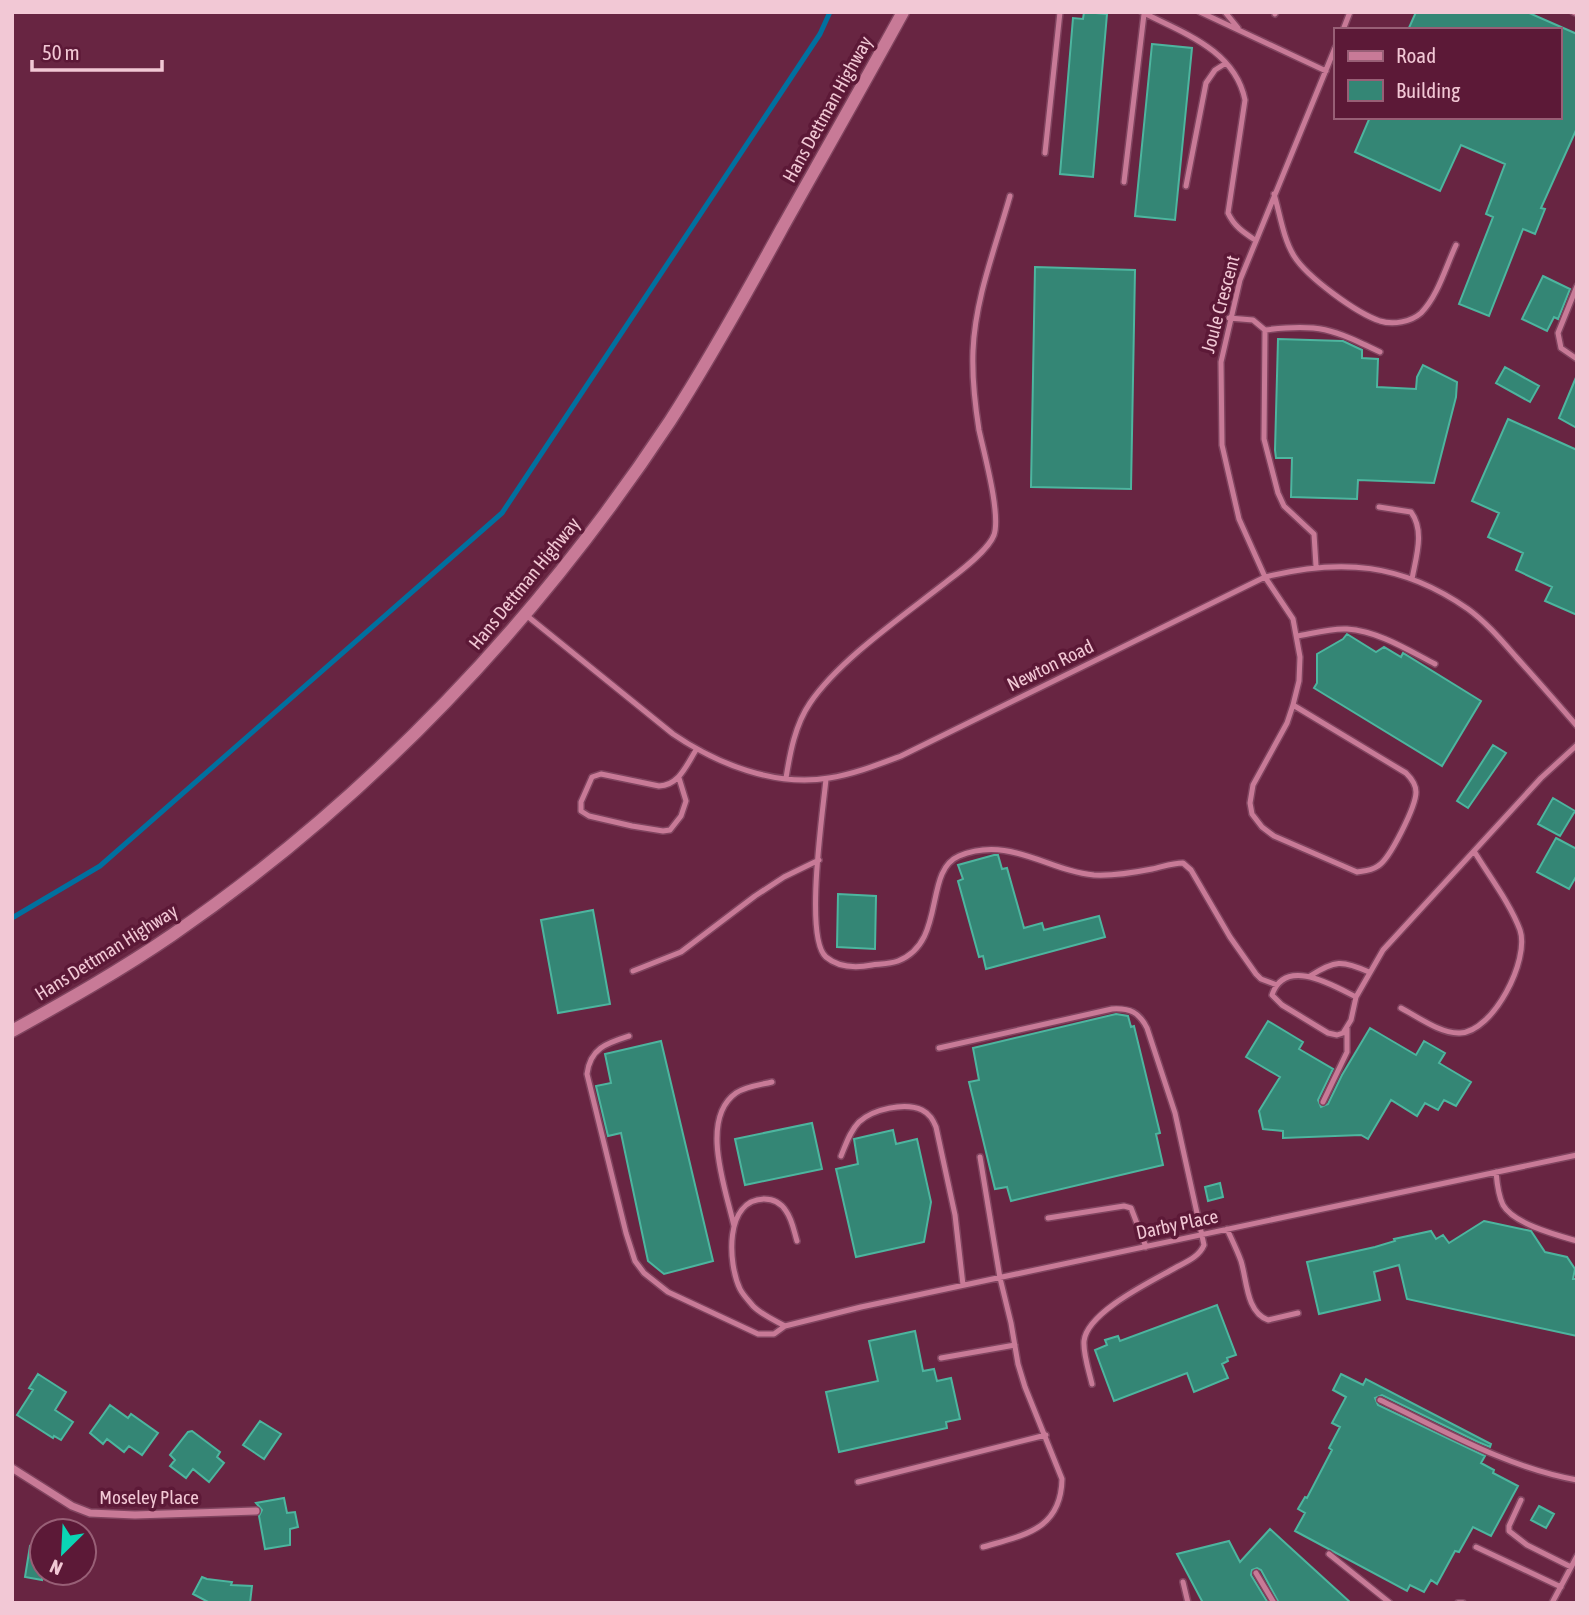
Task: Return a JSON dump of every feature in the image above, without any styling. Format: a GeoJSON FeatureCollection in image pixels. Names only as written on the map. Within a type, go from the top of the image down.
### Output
{"type":"FeatureCollection","features":[{"type":"Feature","properties":{"kind":"street","name":"Hans Dettman Highway"},"geometry":{"type":"LineString","coordinates":[[12,1031],[172,936],[285,851],[412,738],[526,615],[637,469],[699,374],[903,12]]}},
{"type":"Feature","properties":{"kind":"street","name":"Moseley Place"},"geometry":{"type":"LineString","coordinates":[[12,1468],[72,1506],[90,1513],[135,1515],[256,1511]]}},
{"type":"Feature","properties":{"kind":"lane"},"geometry":{"type":"LineString","coordinates":[[1045,153],[1060,12]]}},
{"type":"Feature","properties":{"kind":"lane"},"geometry":{"type":"LineString","coordinates":[[1200,12],[1325,71]]}},
{"type":"Feature","properties":{"kind":"lane"},"geometry":{"type":"LineString","coordinates":[[1225,12],[1240,30]]}},
{"type":"Feature","properties":{"kind":"lane"},"geometry":{"type":"LineString","coordinates":[[1124,182],[1143,13],[1214,50],[1241,82],[1245,100],[1228,213],[1239,229],[1255,240]]}},
{"type":"Feature","properties":{"kind":"lane","name":"Joule Crescent"},"geometry":{"type":"LineString","coordinates":[[1298,636],[1290,612],[1265,577],[1239,519],[1222,445],[1220,362],[1229,318],[1255,240],[1334,50]]}},
{"type":"Feature","properties":{"kind":"lane"},"geometry":{"type":"LineString","coordinates":[[1186,186],[1206,83],[1215,70],[1226,63]]}},
{"type":"Feature","properties":{"kind":"lane"},"geometry":{"type":"LineString","coordinates":[[1274,194],[1288,244],[1302,267],[1325,287],[1381,321],[1408,320],[1420,313],[1431,299],[1457,245]]}},
{"type":"Feature","properties":{"kind":"lane"},"geometry":{"type":"LineString","coordinates":[[786,778],[801,719],[826,683],[890,626],[960,571],[994,535],[996,523],[979,429],[973,351],[977,311],[1010,196]]}},
{"type":"Feature","properties":{"kind":"lane"},"geometry":{"type":"LineString","coordinates":[[1577,286],[1558,333],[1561,348],[1577,359]]}},
{"type":"Feature","properties":{"kind":"lane"},"geometry":{"type":"LineString","coordinates":[[1229,318],[1252,320],[1265,330],[1316,326],[1338,332],[1380,352]]}},
{"type":"Feature","properties":{"kind":"lane"},"geometry":{"type":"LineString","coordinates":[[1265,330],[1264,439],[1284,506],[1314,534],[1316,566]]}},
{"type":"Feature","properties":{"kind":"lane"},"geometry":{"type":"LineString","coordinates":[[1379,507],[1411,512],[1417,520],[1419,535],[1412,579]]}},
{"type":"Feature","properties":{"kind":"lane","name":"Newton Road"},"geometry":{"type":"LineString","coordinates":[[526,615],[696,750],[758,774],[826,779],[860,772],[901,756],[1265,577],[1316,566],[1360,567],[1430,586],[1469,610],[1495,634],[1577,726]]}},
{"type":"Feature","properties":{"kind":"lane"},"geometry":{"type":"LineString","coordinates":[[1293,705],[1406,773],[1413,782],[1416,792],[1394,847],[1379,866],[1367,871],[1357,872],[1274,836],[1252,814],[1250,803],[1253,785],[1287,723],[1293,705],[1300,657],[1298,636],[1344,629],[1363,631],[1435,664]]}},
{"type":"Feature","properties":{"kind":"lane"},"geometry":{"type":"LineString","coordinates":[[1323,1102],[1347,1052],[1347,1028],[1356,997],[1390,942],[1541,778],[1577,745]]}},
{"type":"Feature","properties":{"kind":"lane"},"geometry":{"type":"LineString","coordinates":[[678,778],[687,801],[681,816],[670,830],[632,826],[580,811],[589,780],[596,774],[659,786],[673,783],[696,750]]}},
{"type":"Feature","properties":{"kind":"lane"},"geometry":{"type":"LineString","coordinates":[[826,779],[815,923],[819,948],[824,956],[836,963],[858,967],[895,962],[906,957],[916,950],[928,928],[946,866],[962,855],[999,850],[1019,853],[1091,875],[1114,876],[1183,863],[1191,870],[1230,937],[1256,974],[1277,985]]}},
{"type":"Feature","properties":{"kind":"lane"},"geometry":{"type":"LineString","coordinates":[[1401,1008],[1452,1033],[1463,1033],[1474,1029],[1494,1012],[1510,983],[1521,951],[1520,931],[1474,851]]}},
{"type":"Feature","properties":{"kind":"lane"},"geometry":{"type":"LineString","coordinates":[[633,971],[681,952],[755,896],[784,877],[819,860]]}},
{"type":"Feature","properties":{"kind":"lane"},"geometry":{"type":"LineString","coordinates":[[1310,976],[1325,967],[1342,962],[1369,972]]}},
{"type":"Feature","properties":{"kind":"lane"},"geometry":{"type":"LineString","coordinates":[[1347,1028],[1337,1035],[1328,1033],[1282,1005],[1272,995],[1277,985],[1296,976],[1310,976],[1356,997]]}},
{"type":"Feature","properties":{"kind":"lane"},"geometry":{"type":"LineString","coordinates":[[939,1048],[1112,1009],[1125,1008],[1143,1019],[1175,1113],[1204,1245],[1196,1257],[1123,1299],[1090,1327],[1084,1342],[1092,1384]]}},
{"type":"Feature","properties":{"kind":"lane","name":"Darby Place"},"geometry":{"type":"LineString","coordinates":[[629,1036],[606,1043],[597,1050],[588,1064],[587,1074],[635,1261],[644,1273],[668,1292],[758,1334],[774,1335],[785,1326],[963,1285],[1577,1155]]}},
{"type":"Feature","properties":{"kind":"lane"},"geometry":{"type":"LineString","coordinates":[[772,1082],[747,1088],[726,1102],[718,1118],[716,1133],[718,1158],[734,1226],[734,1272],[740,1291],[763,1314],[785,1326]]}},
{"type":"Feature","properties":{"kind":"lane"},"geometry":{"type":"LineString","coordinates":[[841,1156],[853,1129],[874,1114],[910,1107],[923,1110],[931,1117],[936,1127],[953,1203],[963,1285]]}},
{"type":"Feature","properties":{"kind":"lane"},"geometry":{"type":"LineString","coordinates":[[980,1157],[1014,1345],[1025,1387],[1062,1479],[1062,1494],[1050,1518],[1038,1528],[983,1547]]}},
{"type":"Feature","properties":{"kind":"lane"},"geometry":{"type":"LineString","coordinates":[[1496,1172],[1501,1201],[1507,1211],[1544,1231],[1577,1241]]}},
{"type":"Feature","properties":{"kind":"lane"},"geometry":{"type":"LineString","coordinates":[[734,1226],[737,1215],[744,1207],[754,1200],[767,1199],[778,1202],[785,1208],[797,1241]]}},
{"type":"Feature","properties":{"kind":"lane"},"geometry":{"type":"LineString","coordinates":[[1048,1218],[1124,1206],[1131,1208],[1146,1247]]}},
{"type":"Feature","properties":{"kind":"lane"},"geometry":{"type":"LineString","coordinates":[[1227,1229],[1238,1253],[1256,1313],[1268,1320],[1298,1313]]}},
{"type":"Feature","properties":{"kind":"lane"},"geometry":{"type":"LineString","coordinates":[[941,1358],[1014,1345]]}},
{"type":"Feature","properties":{"kind":"lane"},"geometry":{"type":"LineString","coordinates":[[1380,1400],[1491,1452],[1524,1465],[1577,1480]]}},
{"type":"Feature","properties":{"kind":"lane"},"geometry":{"type":"LineString","coordinates":[[858,1482],[1046,1435]]}},
{"type":"Feature","properties":{"kind":"lane"},"geometry":{"type":"LineString","coordinates":[[1521,1500],[1509,1531],[1527,1545],[1571,1567]]}},
{"type":"Feature","properties":{"kind":"lane"},"geometry":{"type":"LineString","coordinates":[[1476,1547],[1561,1587]]}},
{"type":"Feature","properties":{"kind":"lane"},"geometry":{"type":"LineString","coordinates":[[1329,1554],[1390,1603]]}},
{"type":"Feature","properties":{"kind":"lane"},"geometry":{"type":"LineString","coordinates":[[1552,1603],[1577,1556]]}},
{"type":"Feature","properties":{"kind":"lane"},"geometry":{"type":"LineString","coordinates":[[1256,1573],[1274,1603]]}},
{"type":"Feature","properties":{"kind":"lane"},"geometry":{"type":"LineString","coordinates":[[1183,1582],[1188,1603]]}},
{"type":"Feature","properties":{"kind":"lane"},"geometry":{"type":"LineString","coordinates":[[1458,1603],[1463,1603]]}},
{"type":"Feature","properties":{"kind":"building"},"geometry":{"type":"Polygon","coordinates":[[[1084,12],[1107,14],[1093,177],[1060,174],[1073,18],[1083,19],[1084,12]]]}},
{"type":"Feature","properties":{"kind":"building"},"geometry":{"type":"Polygon","coordinates":[[[1416,12],[1527,12],[1577,34],[1577,128],[1541,208],[1545,209],[1535,234],[1523,229],[1489,316],[1459,304],[1493,217],[1486,214],[1505,164],[1461,145],[1440,191],[1355,152],[1369,119],[1561,119],[1561,28],[1409,28],[1416,12]]]}},
{"type":"Feature","properties":{"kind":"building"},"geometry":{"type":"Polygon","coordinates":[[[1152,44],[1192,48],[1175,220],[1135,216],[1152,44]]]}},
{"type":"Feature","properties":{"kind":"building"},"geometry":{"type":"Polygon","coordinates":[[[1035,267],[1135,270],[1131,489],[1031,487],[1035,267]]]}},
{"type":"Feature","properties":{"kind":"building"},"geometry":{"type":"Polygon","coordinates":[[[1543,276],[1570,289],[1558,319],[1554,317],[1547,331],[1522,319],[1543,276]]]}},
{"type":"Feature","properties":{"kind":"building"},"geometry":{"type":"Polygon","coordinates":[[[1278,339],[1343,341],[1362,350],[1362,358],[1378,359],[1377,387],[1416,389],[1417,377],[1423,365],[1457,382],[1456,397],[1434,483],[1358,480],[1357,499],[1291,497],[1292,458],[1276,458],[1275,450],[1278,339]]]}},
{"type":"Feature","properties":{"kind":"building"},"geometry":{"type":"Polygon","coordinates":[[[1505,367],[1539,386],[1530,402],[1496,383],[1505,367]]]}},
{"type":"Feature","properties":{"kind":"building"},"geometry":{"type":"Polygon","coordinates":[[[1577,375],[1577,428],[1559,418],[1577,375]]]}},
{"type":"Feature","properties":{"kind":"building"},"geometry":{"type":"Polygon","coordinates":[[[1508,419],[1577,450],[1577,615],[1545,601],[1552,587],[1516,570],[1523,553],[1488,537],[1499,513],[1472,501],[1508,419]]]}},
{"type":"Feature","properties":{"kind":"building"},"geometry":{"type":"Polygon","coordinates":[[[1347,634],[1376,652],[1384,647],[1401,657],[1403,653],[1481,701],[1442,766],[1314,688],[1317,683],[1317,654],[1347,634]]]}},
{"type":"Feature","properties":{"kind":"building"},"geometry":{"type":"Polygon","coordinates":[[[1493,745],[1506,753],[1468,808],[1457,801],[1493,745]]]}},
{"type":"Feature","properties":{"kind":"building"},"geometry":{"type":"Polygon","coordinates":[[[1553,798],[1575,811],[1560,836],[1538,824],[1553,798]]]}},
{"type":"Feature","properties":{"kind":"building"},"geometry":{"type":"Polygon","coordinates":[[[1556,838],[1577,849],[1577,875],[1569,889],[1537,872],[1556,838]]]}},
{"type":"Feature","properties":{"kind":"building"},"geometry":{"type":"Polygon","coordinates":[[[998,855],[1002,869],[1007,868],[1024,928],[1042,923],[1044,930],[1099,916],[1105,937],[986,969],[983,956],[979,957],[958,881],[963,879],[958,865],[998,855]]]}},
{"type":"Feature","properties":{"kind":"building"},"geometry":{"type":"Polygon","coordinates":[[[838,894],[876,896],[875,949],[837,947],[838,894]]]}},
{"type":"Feature","properties":{"kind":"building"},"geometry":{"type":"Polygon","coordinates":[[[593,910],[610,1004],[558,1013],[541,920],[593,910]]]}},
{"type":"Feature","properties":{"kind":"building"},"geometry":{"type":"Polygon","coordinates":[[[1116,1014],[1128,1016],[1131,1027],[1134,1026],[1160,1133],[1156,1134],[1163,1165],[1011,1201],[1007,1187],[995,1189],[969,1082],[979,1080],[973,1048],[1116,1014]]]}},
{"type":"Feature","properties":{"kind":"building"},"geometry":{"type":"Polygon","coordinates":[[[1268,1021],[1303,1042],[1299,1049],[1333,1069],[1318,1100],[1321,1107],[1328,1104],[1370,1028],[1416,1055],[1424,1041],[1445,1053],[1439,1063],[1471,1082],[1456,1106],[1444,1100],[1438,1110],[1425,1103],[1417,1116],[1391,1100],[1368,1139],[1361,1135],[1283,1138],[1283,1131],[1263,1129],[1259,1111],[1280,1077],[1246,1057],[1268,1021]]]}},
{"type":"Feature","properties":{"kind":"building"},"geometry":{"type":"Polygon","coordinates":[[[661,1041],[713,1261],[664,1274],[648,1261],[621,1133],[608,1136],[596,1086],[611,1083],[605,1054],[661,1041]]]}},
{"type":"Feature","properties":{"kind":"building"},"geometry":{"type":"Polygon","coordinates":[[[812,1123],[822,1169],[745,1185],[735,1139],[812,1123]]]}},
{"type":"Feature","properties":{"kind":"building"},"geometry":{"type":"Polygon","coordinates":[[[893,1130],[896,1144],[917,1139],[931,1202],[924,1242],[856,1257],[836,1169],[858,1164],[854,1139],[893,1130]]]}},
{"type":"Feature","properties":{"kind":"building"},"geometry":{"type":"Polygon","coordinates":[[[1220,1183],[1223,1197],[1208,1201],[1205,1187],[1220,1183]]]}},
{"type":"Feature","properties":{"kind":"building"},"geometry":{"type":"Polygon","coordinates":[[[1484,1221],[1531,1231],[1545,1252],[1567,1257],[1575,1269],[1573,1279],[1577,1279],[1577,1336],[1407,1299],[1399,1265],[1374,1272],[1380,1300],[1319,1314],[1307,1262],[1431,1231],[1436,1239],[1443,1235],[1449,1243],[1484,1221]]]}},
{"type":"Feature","properties":{"kind":"building"},"geometry":{"type":"Polygon","coordinates":[[[1217,1305],[1236,1355],[1227,1358],[1228,1361],[1222,1364],[1228,1378],[1194,1392],[1187,1373],[1114,1401],[1095,1350],[1107,1345],[1105,1340],[1118,1336],[1120,1341],[1217,1305]]]}},
{"type":"Feature","properties":{"kind":"building"},"geometry":{"type":"Polygon","coordinates":[[[915,1331],[923,1371],[934,1369],[937,1381],[951,1378],[960,1419],[946,1422],[947,1428],[839,1452],[826,1392],[878,1381],[869,1341],[915,1331]]]}},
{"type":"Feature","properties":{"kind":"building"},"geometry":{"type":"Polygon","coordinates":[[[38,1374],[66,1392],[55,1410],[73,1422],[61,1440],[54,1436],[53,1438],[17,1415],[33,1390],[29,1388],[38,1374]]]}},
{"type":"Feature","properties":{"kind":"building"},"geometry":{"type":"Polygon","coordinates":[[[1341,1374],[1363,1385],[1366,1379],[1491,1444],[1490,1447],[1478,1442],[1382,1395],[1375,1398],[1378,1405],[1485,1456],[1481,1463],[1494,1470],[1493,1473],[1518,1486],[1491,1536],[1473,1527],[1459,1552],[1455,1551],[1437,1584],[1431,1580],[1424,1592],[1410,1585],[1407,1591],[1295,1531],[1305,1513],[1298,1509],[1305,1497],[1307,1498],[1332,1450],[1329,1448],[1340,1427],[1332,1423],[1346,1397],[1333,1390],[1341,1374]]]}},
{"type":"Feature","properties":{"kind":"building"},"geometry":{"type":"Polygon","coordinates":[[[110,1405],[128,1418],[131,1414],[158,1433],[142,1455],[129,1446],[124,1452],[107,1439],[103,1444],[90,1433],[110,1405]]]}},
{"type":"Feature","properties":{"kind":"building"},"geometry":{"type":"Polygon","coordinates":[[[260,1421],[281,1434],[264,1459],[243,1445],[260,1421]]]}},
{"type":"Feature","properties":{"kind":"building"},"geometry":{"type":"Polygon","coordinates":[[[192,1431],[220,1452],[217,1457],[224,1463],[209,1482],[193,1469],[186,1478],[170,1466],[175,1460],[170,1455],[188,1432],[192,1431]]]}},
{"type":"Feature","properties":{"kind":"building"},"geometry":{"type":"Polygon","coordinates":[[[284,1498],[287,1513],[295,1512],[298,1527],[290,1529],[290,1545],[265,1549],[259,1516],[262,1510],[256,1503],[284,1498]]]}},
{"type":"Feature","properties":{"kind":"building"},"geometry":{"type":"Polygon","coordinates":[[[1539,1506],[1554,1514],[1546,1528],[1531,1520],[1539,1506]]]}},
{"type":"Feature","properties":{"kind":"building"},"geometry":{"type":"Polygon","coordinates":[[[1270,1529],[1351,1603],[1279,1603],[1261,1570],[1257,1568],[1252,1570],[1251,1575],[1268,1603],[1203,1603],[1177,1554],[1229,1541],[1240,1562],[1270,1529]]]}},
{"type":"Feature","properties":{"kind":"building"},"geometry":{"type":"Polygon","coordinates":[[[202,1577],[232,1582],[231,1585],[252,1586],[250,1603],[210,1603],[193,1594],[202,1577]]]}},
{"type":"Feature","properties":{"kind":"waterway"},"geometry":{"type":"LineString","coordinates":[[12,918],[100,866],[502,513],[820,34],[830,12]]}}]}
